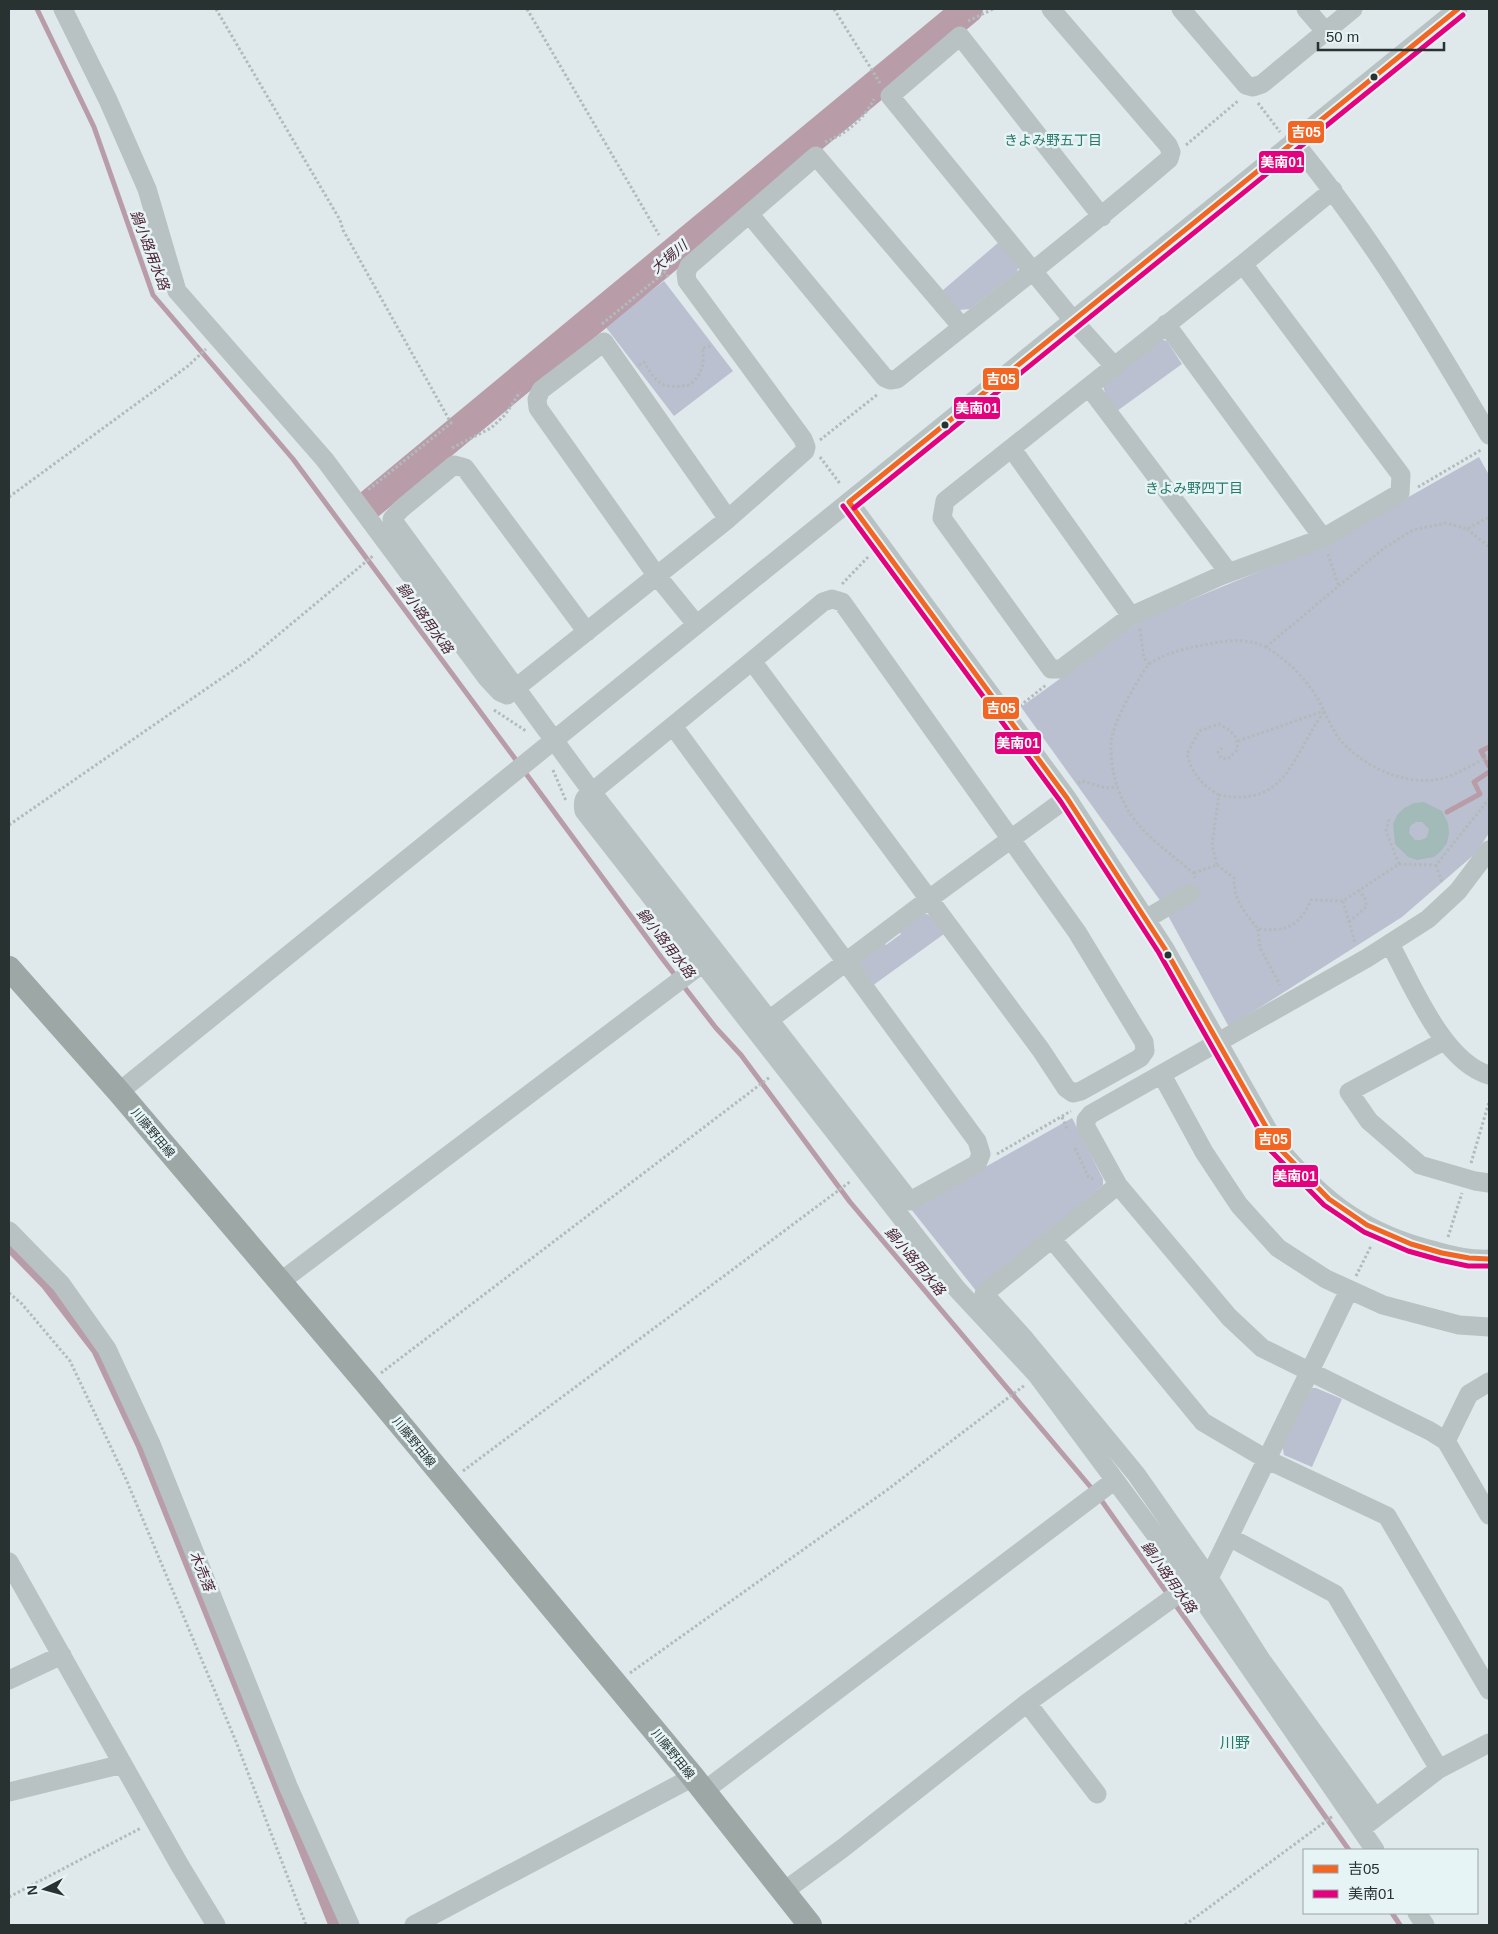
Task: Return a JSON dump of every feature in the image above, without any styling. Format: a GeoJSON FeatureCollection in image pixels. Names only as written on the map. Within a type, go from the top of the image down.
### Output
{"type":"FeatureCollection","features":[{"type":"Feature","properties":{"kind":"main road","name":"川藤野田線"},"geometry":{"type":"LineString","coordinates":[[9,968],[119,1092],[366,1383],[446,1482],[617,1685],[810,1925]]}},
{"type":"Feature","properties":{"kind":"street"},"geometry":{"type":"LineString","coordinates":[[63,9],[108,100],[147,189],[177,291],[325,460],[386,545],[487,678],[500,692],[507,695],[728,519],[809,447],[688,281],[686,273],[689,266],[816,156],[962,327]]}},
{"type":"Feature","properties":{"kind":"street"},"geometry":{"type":"LineString","coordinates":[[750,215],[885,378],[890,380],[897,379],[1033,269],[1102,217],[1169,159],[1171,152],[1168,145],[1051,9]]}},
{"type":"Feature","properties":{"kind":"street"},"geometry":{"type":"LineString","coordinates":[[1181,9],[1246,85],[1253,87],[1262,84],[1353,9]]}},
{"type":"Feature","properties":{"kind":"street"},"geometry":{"type":"LineString","coordinates":[[1306,9],[1325,32]]}},
{"type":"Feature","properties":{"kind":"street"},"geometry":{"type":"LineString","coordinates":[[119,1092],[553,742],[696,624],[845,493],[1072,319],[1287,137],[1458,9]]}},
{"type":"Feature","properties":{"kind":"street"},"geometry":{"type":"LineString","coordinates":[[1102,217],[960,36],[890,96],[1072,319],[1114,366]]}},
{"type":"Feature","properties":{"kind":"street"},"geometry":{"type":"LineString","coordinates":[[1287,137],[1333,190],[1392,274],[1485,442]]}},
{"type":"Feature","properties":{"kind":"street"},"geometry":{"type":"LineString","coordinates":[[1243,264],[1401,475],[1402,485],[1400,493],[1323,538],[1229,572],[1131,616],[1061,669],[1051,669],[942,518],[942,509],[945,501],[1090,387],[1333,190]]}},
{"type":"Feature","properties":{"kind":"street"},"geometry":{"type":"LineString","coordinates":[[1166,324],[1323,538]]}},
{"type":"Feature","properties":{"kind":"street"},"geometry":{"type":"LineString","coordinates":[[696,624],[657,576],[538,408],[537,399],[541,390],[604,342],[728,519]]}},
{"type":"Feature","properties":{"kind":"street"},"geometry":{"type":"LineString","coordinates":[[1090,387],[1229,572]]}},
{"type":"Feature","properties":{"kind":"street"},"geometry":{"type":"LineString","coordinates":[[1012,449],[1131,616]]}},
{"type":"Feature","properties":{"kind":"street"},"geometry":{"type":"LineString","coordinates":[[587,632],[465,468],[454,465],[400,509],[392,519],[553,742],[910,1201],[976,1164],[981,1154],[977,1141],[672,726]]}},
{"type":"Feature","properties":{"kind":"street"},"geometry":{"type":"LineString","coordinates":[[845,493],[1071,792],[1219,1042],[1277,1146],[1324,1196],[1382,1234],[1454,1256],[1489,1259]]}},
{"type":"Feature","properties":{"kind":"street"},"geometry":{"type":"LineString","coordinates":[[752,661],[1041,1050],[1066,1088],[1073,1092],[1081,1091],[1140,1058],[1145,1051],[1144,1042],[1077,932],[842,602],[832,599],[823,602],[585,796],[582,803],[584,811],[957,1289],[1037,1375],[1101,1490],[1201,1581],[1262,1662],[1368,1823],[1376,1849]]}},
{"type":"Feature","properties":{"kind":"street"},"geometry":{"type":"LineString","coordinates":[[769,1020],[1012,839],[1071,792]]}},
{"type":"Feature","properties":{"kind":"street"},"geometry":{"type":"LineString","coordinates":[[1489,850],[1458,891],[1428,919],[1390,944],[1091,1114],[1086,1120],[1086,1128],[1118,1185],[1228,1317],[1262,1348],[1446,1441],[1489,1515]]}},
{"type":"Feature","properties":{"kind":"street"},"geometry":{"type":"LineString","coordinates":[[1146,919],[1190,893]]}},
{"type":"Feature","properties":{"kind":"street"},"geometry":{"type":"LineString","coordinates":[[1390,944],[1444,1041],[1467,1065],[1489,1075]]}},
{"type":"Feature","properties":{"kind":"street"},"geometry":{"type":"LineString","coordinates":[[280,1282],[703,963]]}},
{"type":"Feature","properties":{"kind":"street"},"geometry":{"type":"LineString","coordinates":[[1444,1041],[1349,1092],[1369,1121],[1420,1165],[1474,1182],[1489,1183]]}},
{"type":"Feature","properties":{"kind":"street"},"geometry":{"type":"LineString","coordinates":[[1162,1075],[1204,1152],[1239,1205],[1278,1248],[1326,1279],[1382,1305],[1450,1323],[1489,1327]]}},
{"type":"Feature","properties":{"kind":"street"},"geometry":{"type":"LineString","coordinates":[[1118,1185],[984,1294],[1024,1338],[1136,1474],[1201,1581],[1345,1806],[1368,1823]]}},
{"type":"Feature","properties":{"kind":"street"},"geometry":{"type":"LineString","coordinates":[[9,1231],[61,1284],[107,1349],[151,1444],[288,1786],[350,1925]]}},
{"type":"Feature","properties":{"kind":"street"},"geometry":{"type":"LineString","coordinates":[[1052,1240],[1203,1422],[1266,1459],[1387,1516],[1489,1690]]}},
{"type":"Feature","properties":{"kind":"street"},"geometry":{"type":"LineString","coordinates":[[783,1892],[1027,1703],[1201,1581],[1229,1537],[1349,1290]]}},
{"type":"Feature","properties":{"kind":"street"},"geometry":{"type":"LineString","coordinates":[[1446,1441],[1470,1394],[1489,1382]]}},
{"type":"Feature","properties":{"kind":"street"},"geometry":{"type":"LineString","coordinates":[[414,1925],[698,1784],[1101,1490]]}},
{"type":"Feature","properties":{"kind":"street"},"geometry":{"type":"LineString","coordinates":[[1229,1537],[1335,1594],[1439,1769]]}},
{"type":"Feature","properties":{"kind":"street"},"geometry":{"type":"LineString","coordinates":[[9,1562],[154,1821],[216,1925]]}},
{"type":"Feature","properties":{"kind":"street"},"geometry":{"type":"LineString","coordinates":[[9,1680],[62,1655]]}},
{"type":"Feature","properties":{"kind":"street"},"geometry":{"type":"LineString","coordinates":[[1027,1703],[1097,1794]]}},
{"type":"Feature","properties":{"kind":"street"},"geometry":{"type":"LineString","coordinates":[[1368,1823],[1439,1769],[1489,1743]]}},
{"type":"Feature","properties":{"kind":"street"},"geometry":{"type":"LineString","coordinates":[[9,1792],[123,1764]]}},
{"type":"Feature","properties":{"kind":"street"},"geometry":{"type":"LineString","coordinates":[[1417,1914],[1425,1925]]}},
{"type":"Feature","properties":{"kind":"path"},"geometry":{"type":"LineString","coordinates":[[216,9],[340,220],[343,230],[451,422],[354,501]]}},
{"type":"Feature","properties":{"kind":"path"},"geometry":{"type":"LineString","coordinates":[[528,9],[659,235]]}},
{"type":"Feature","properties":{"kind":"path"},"geometry":{"type":"LineString","coordinates":[[834,9],[870,69],[884,87]]}},
{"type":"Feature","properties":{"kind":"path"},"geometry":{"type":"LineString","coordinates":[[960,24],[993,9]]}},
{"type":"Feature","properties":{"kind":"path"},"geometry":{"type":"LineString","coordinates":[[822,142],[843,133],[860,119],[877,92]]}},
{"type":"Feature","properties":{"kind":"path"},"geometry":{"type":"LineString","coordinates":[[1171,152],[1181,150],[1240,99]]}},
{"type":"Feature","properties":{"kind":"path"},"geometry":{"type":"LineString","coordinates":[[1255,100],[1287,137]]}},
{"type":"Feature","properties":{"kind":"path"},"geometry":{"type":"LineString","coordinates":[[665,272],[672,266]]}},
{"type":"Feature","properties":{"kind":"path"},"geometry":{"type":"LineString","coordinates":[[9,497],[188,366],[207,348]]}},
{"type":"Feature","properties":{"kind":"path"},"geometry":{"type":"LineString","coordinates":[[845,493],[809,447],[885,389],[890,380]]}},
{"type":"Feature","properties":{"kind":"path"},"geometry":{"type":"LineString","coordinates":[[1402,485],[1417,487],[1485,442]]}},
{"type":"Feature","properties":{"kind":"path"},"geometry":{"type":"LineString","coordinates":[[1466,529],[1489,517]]}},
{"type":"Feature","properties":{"kind":"path"},"geometry":{"type":"LineString","coordinates":[[1266,647],[1384,548],[1413,530],[1446,523],[1466,529],[1489,547]]}},
{"type":"Feature","properties":{"kind":"path"},"geometry":{"type":"LineString","coordinates":[[1323,538],[1338,587]]}},
{"type":"Feature","properties":{"kind":"path"},"geometry":{"type":"LineString","coordinates":[[9,825],[248,660],[386,545]]}},
{"type":"Feature","properties":{"kind":"path"},"geometry":{"type":"LineString","coordinates":[[832,599],[837,588],[870,556]]}},
{"type":"Feature","properties":{"kind":"path"},"geometry":{"type":"LineString","coordinates":[[1131,616],[1140,630],[1144,658],[1149,664]]}},
{"type":"Feature","properties":{"kind":"path"},"geometry":{"type":"LineString","coordinates":[[1190,893],[1198,885],[1194,873],[1133,818],[1118,788],[1113,772],[1111,741],[1136,681],[1149,664],[1163,656],[1185,648],[1224,641],[1251,642],[1266,647],[1299,673],[1316,695],[1341,741],[1363,760],[1390,775],[1434,780],[1486,758],[1489,759]]}},
{"type":"Feature","properties":{"kind":"path"},"geometry":{"type":"LineString","coordinates":[[1018,707],[1053,680],[1055,670]]}},
{"type":"Feature","properties":{"kind":"path"},"geometry":{"type":"LineString","coordinates":[[1238,741],[1325,711]]}},
{"type":"Feature","properties":{"kind":"path"},"geometry":{"type":"LineString","coordinates":[[1222,748],[1218,752],[1221,758],[1228,759],[1237,750],[1238,741],[1234,733],[1219,724],[1199,731],[1187,754],[1190,767],[1206,788],[1220,795],[1249,798],[1263,793],[1295,764],[1315,723],[1325,711]]}},
{"type":"Feature","properties":{"kind":"path"},"geometry":{"type":"LineString","coordinates":[[1071,792],[1082,781],[1106,788],[1118,788]]}},
{"type":"Feature","properties":{"kind":"path"},"geometry":{"type":"LineString","coordinates":[[1220,795],[1212,845],[1217,865],[1234,878],[1233,889],[1237,900],[1258,929],[1260,948],[1280,985]]}},
{"type":"Feature","properties":{"kind":"path"},"geometry":{"type":"LineString","coordinates":[[1258,929],[1278,931],[1303,917],[1311,900],[1343,901],[1399,864],[1436,865],[1489,800]]}},
{"type":"Feature","properties":{"kind":"path"},"geometry":{"type":"LineString","coordinates":[[1389,819],[1386,832],[1399,864]]}},
{"type":"Feature","properties":{"kind":"path"},"geometry":{"type":"LineString","coordinates":[[1194,873],[1217,865]]}},
{"type":"Feature","properties":{"kind":"path"},"geometry":{"type":"LineString","coordinates":[[1349,923],[1366,907],[1366,900],[1359,890]]}},
{"type":"Feature","properties":{"kind":"path"},"geometry":{"type":"LineString","coordinates":[[1343,901],[1356,942],[1348,947]]}},
{"type":"Feature","properties":{"kind":"path"},"geometry":{"type":"LineString","coordinates":[[1272,990],[1289,980]]}},
{"type":"Feature","properties":{"kind":"path"},"geometry":{"type":"LineString","coordinates":[[366,1383],[784,1066]]}},
{"type":"Feature","properties":{"kind":"path"},"geometry":{"type":"LineString","coordinates":[[446,1482],[865,1170]]}},
{"type":"Feature","properties":{"kind":"path"},"geometry":{"type":"LineString","coordinates":[[1349,1290],[1372,1244]]}},
{"type":"Feature","properties":{"kind":"path"},"geometry":{"type":"LineString","coordinates":[[9,1293],[22,1304],[70,1361],[126,1478],[237,1744],[306,1925]]}},
{"type":"Feature","properties":{"kind":"path"},"geometry":{"type":"LineString","coordinates":[[617,1685],[640,1665],[888,1490],[1037,1375]]}},
{"type":"Feature","properties":{"kind":"path"},"geometry":{"type":"LineString","coordinates":[[1185,1925],[1345,1806]]}},
{"type":"Feature","properties":{"kind":"path"},"geometry":{"type":"LineString","coordinates":[[9,1897],[154,1821]]}},
{"type":"Feature","properties":{"kind":"shaded area"},"geometry":{"type":"Polygon","coordinates":[[[999,242],[1019,264],[1017,272],[970,309],[959,310],[942,291],[999,242]]]}},
{"type":"Feature","properties":{"kind":"shaded area"},"geometry":{"type":"Polygon","coordinates":[[[664,281],[733,371],[674,416],[605,326],[664,281]]]}},
{"type":"Feature","properties":{"kind":"shaded area"},"geometry":{"type":"Polygon","coordinates":[[[1160,339],[1167,341],[1182,364],[1117,411],[1105,393],[1103,386],[1160,339]]]}},
{"type":"Feature","properties":{"kind":"shaded area"},"geometry":{"type":"Polygon","coordinates":[[[1479,457],[1489,475],[1489,833],[1476,853],[1402,917],[1229,1027],[1159,899],[1021,707],[1141,620],[1324,545],[1479,457]]]}},
{"type":"Feature","properties":{"kind":"shaded area"},"geometry":{"type":"Polygon","coordinates":[[[922,913],[932,918],[944,934],[872,986],[859,967],[859,963],[883,942],[886,945],[901,934],[899,931],[922,913]]]}},
{"type":"Feature","properties":{"kind":"shaded area"},"geometry":{"type":"Polygon","coordinates":[[[1072,1118],[1103,1179],[1103,1185],[977,1292],[911,1209],[1072,1118]]]}},
{"type":"Feature","properties":{"kind":"shaded area"},"geometry":{"type":"Polygon","coordinates":[[[9,1242],[52,1285],[100,1351],[143,1445],[340,1925],[328,1925],[136,1447],[92,1353],[42,1288],[9,1254],[9,1242]]]}},
{"type":"Feature","properties":{"kind":"shaded area"},"geometry":{"type":"Polygon","coordinates":[[[1312,1388],[1342,1399],[1312,1467],[1284,1455],[1282,1444],[1312,1388]]]}},
{"type":"Feature","properties":{"kind":"building"},"geometry":{"type":"Polygon","coordinates":[[[1424,802],[1442,811],[1448,823],[1447,843],[1434,857],[1417,860],[1408,857],[1395,844],[1393,824],[1397,815],[1404,808],[1414,803],[1424,802]],[[1416,822],[1410,826],[1409,833],[1415,840],[1427,837],[1429,829],[1422,822],[1416,822]]]}},
{"type":"Feature","properties":{"kind":"waterway","name":"鍋小路用水路"},"geometry":{"type":"LineString","coordinates":[[37,9],[94,127],[153,295],[293,459],[519,764]]}},
{"type":"Feature","properties":{"kind":"waterway","name":"大場川"},"geometry":{"type":"LineString","coordinates":[[370,504],[968,9]]}},
{"type":"Feature","properties":{"kind":"waterway"},"geometry":{"type":"LineString","coordinates":[[1489,747],[1481,751],[1489,766]]}},
{"type":"Feature","properties":{"kind":"waterway","name":"鍋小路用水路"},"geometry":{"type":"LineString","coordinates":[[524,771],[661,957],[716,1028],[741,1055],[850,1202],[1094,1491]]}},
{"type":"Feature","properties":{"kind":"waterway"},"geometry":{"type":"LineString","coordinates":[[1447,812],[1480,794],[1474,782],[1489,772]]}},
{"type":"Feature","properties":{"kind":"waterway","name":"鍋小路用水路"},"geometry":{"type":"LineString","coordinates":[[1099,1497],[1348,1849]]}},
{"type":"Feature","properties":{"kind":"waterway","name":"鍋小路用水路"},"geometry":{"type":"LineString","coordinates":[[1393,1914],[1400,1925]]}},
{"type":"Feature","properties":{"kind":"transit line","name":"吉05"},"geometry":{"type":"LineString","coordinates":[[849,502],[1458,9]]}},
{"type":"Feature","properties":{"kind":"transit line","name":"美南01"},"geometry":{"type":"LineString","coordinates":[[854,508],[1463,15]]}},
{"type":"Feature","properties":{"kind":"transit line","name":"吉05"},"geometry":{"type":"LineString","coordinates":[[849,502],[1067,798],[1165,949],[1277,1146],[1329,1199],[1367,1225],[1411,1244],[1442,1253],[1469,1258],[1489,1259]]}},
{"type":"Feature","properties":{"kind":"transit line","name":"美南01"},"geometry":{"type":"LineString","coordinates":[[843,506],[1061,802],[1159,953],[1271,1151],[1324,1205],[1364,1232],[1408,1251],[1440,1260],[1468,1266],[1489,1266]]}},
{"type":"Feature","properties":{"kind":"district","name":"きよみ野五丁目"},"geometry":{"type":"Point","coordinates":[1053,140]}},
{"type":"Feature","properties":{"kind":"district","name":"きよみ野四丁目"},"geometry":{"type":"Point","coordinates":[1194,488]}},
{"type":"Feature","properties":{"kind":"district","name":"川野"},"geometry":{"type":"Point","coordinates":[1235,1742]}},
{"type":"Feature","properties":{"kind":"water label","name":"木売落"},"geometry":{"type":"Point","coordinates":[202,1571]}}]}
